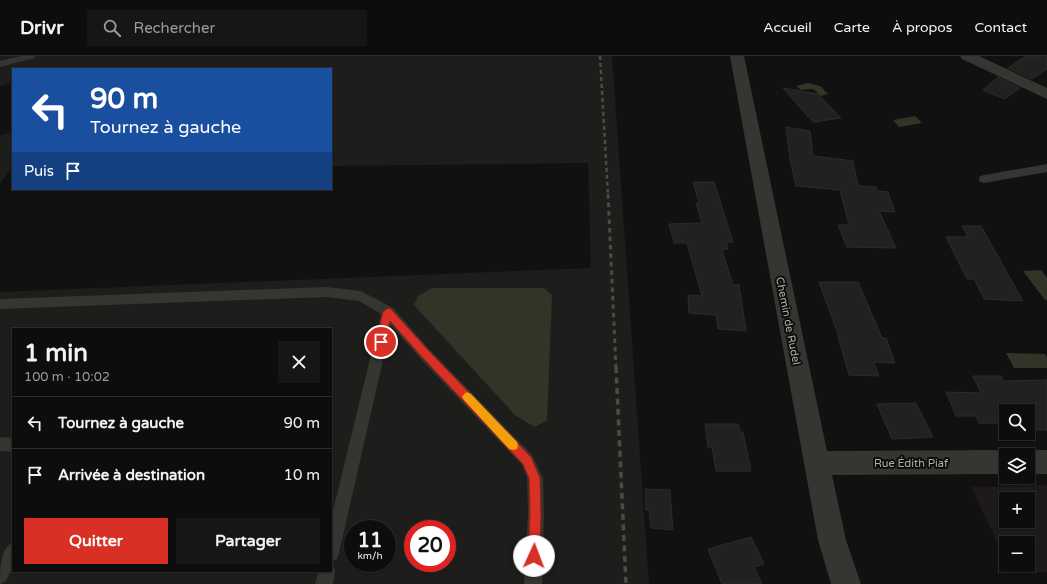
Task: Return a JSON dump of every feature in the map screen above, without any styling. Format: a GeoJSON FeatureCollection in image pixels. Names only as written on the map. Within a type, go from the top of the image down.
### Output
{"type":"FeatureCollection","features":[{"type":"Feature","properties":{"kind":"street","name":"Chemin de Rudel"},"geometry":{"type":"LineString","coordinates":[[737,56],[816,463],[832,540],[846,584]]}},
{"type":"Feature","properties":{"kind":"street"},"geometry":{"type":"LineString","coordinates":[[967,56],[1047,94]]}},
{"type":"Feature","properties":{"kind":"street","name":"Rue Édith Piaf"},"geometry":{"type":"LineString","coordinates":[[816,463],[999,462]]}},
{"type":"Feature","properties":{"kind":"street"},"geometry":{"type":"LineString","coordinates":[[1035,462],[1047,462]]}},
{"type":"Feature","properties":{"kind":"lane"},"geometry":{"type":"LineString","coordinates":[[0,64],[31,56]]}},
{"type":"Feature","properties":{"kind":"lane"},"geometry":{"type":"LineString","coordinates":[[984,179],[1047,168]]}},
{"type":"Feature","properties":{"kind":"lane"},"geometry":{"type":"LineString","coordinates":[[0,304],[326,292],[361,296],[388,312],[424,353],[527,460],[535,478],[536,514],[533,584]]}},
{"type":"Feature","properties":{"kind":"lane"},"geometry":{"type":"LineString","coordinates":[[332,549],[388,312]]}},
{"type":"Feature","properties":{"kind":"lane"},"geometry":{"type":"LineString","coordinates":[[0,444],[12,444]]}},
{"type":"Feature","properties":{"kind":"lane"},"geometry":{"type":"LineString","coordinates":[[0,574],[12,552]]}},
{"type":"Feature","properties":{"kind":"lane"},"geometry":{"type":"LineString","coordinates":[[324,584],[327,572]]}},
{"type":"Feature","properties":{"kind":"shaded area"},"geometry":{"type":"Polygon","coordinates":[[[0,56],[612,56],[649,584],[0,584],[0,292],[591,268],[588,163],[332,166],[332,68],[12,68],[12,82],[0,86],[0,56]]]}},
{"type":"Feature","properties":{"kind":"shaded area"},"geometry":{"type":"Polygon","coordinates":[[[808,83],[820,86],[828,94],[821,96],[813,89],[801,90],[796,86],[808,83]]]}},
{"type":"Feature","properties":{"kind":"shaded area"},"geometry":{"type":"Polygon","coordinates":[[[915,116],[922,123],[899,127],[893,120],[915,116]]]}},
{"type":"Feature","properties":{"kind":"shaded area"},"geometry":{"type":"Polygon","coordinates":[[[12,132],[12,166],[0,184],[0,135],[12,132]]]}},
{"type":"Feature","properties":{"kind":"shaded area"},"geometry":{"type":"Polygon","coordinates":[[[1041,270],[1047,278],[1047,300],[1045,300],[1023,271],[1041,270]]]}},
{"type":"Feature","properties":{"kind":"shaded area"},"geometry":{"type":"Polygon","coordinates":[[[432,288],[544,288],[552,295],[547,420],[535,427],[516,416],[414,305],[418,296],[432,288]]]}},
{"type":"Feature","properties":{"kind":"shaded area"},"geometry":{"type":"Polygon","coordinates":[[[1006,353],[1045,354],[1047,357],[1047,368],[1014,368],[1006,353]]]}},
{"type":"Feature","properties":{"kind":"shaded area"},"geometry":{"type":"Polygon","coordinates":[[[1047,485],[1047,572],[1012,573],[1012,572],[1035,572],[1035,536],[999,536],[999,546],[971,487],[1047,485]]]}},
{"type":"Feature","properties":{"kind":"building"},"geometry":{"type":"Polygon","coordinates":[[[1026,56],[1047,56],[1047,69],[1032,79],[1008,68],[1026,56]]]}},
{"type":"Feature","properties":{"kind":"building"},"geometry":{"type":"Polygon","coordinates":[[[998,77],[1020,88],[1004,99],[983,90],[998,77]]]}},
{"type":"Feature","properties":{"kind":"building"},"geometry":{"type":"Polygon","coordinates":[[[783,88],[818,94],[841,118],[813,122],[783,88]]]}},
{"type":"Feature","properties":{"kind":"building"},"geometry":{"type":"Polygon","coordinates":[[[786,127],[810,131],[813,156],[853,161],[858,186],[876,187],[877,191],[888,192],[895,212],[879,211],[896,248],[847,247],[838,225],[849,225],[840,190],[796,186],[790,159],[786,127]]]}},
{"type":"Feature","properties":{"kind":"building"},"geometry":{"type":"Polygon","coordinates":[[[693,182],[714,182],[733,242],[726,242],[728,249],[722,250],[733,285],[739,285],[746,331],[718,329],[716,315],[689,313],[688,295],[702,296],[687,243],[674,243],[669,224],[702,223],[696,203],[699,203],[693,182]]]}},
{"type":"Feature","properties":{"kind":"building"},"geometry":{"type":"Polygon","coordinates":[[[962,226],[981,226],[1023,301],[984,299],[974,279],[967,279],[946,237],[968,237],[962,226]]]}},
{"type":"Feature","properties":{"kind":"building"},"geometry":{"type":"Polygon","coordinates":[[[819,282],[858,282],[882,338],[886,338],[895,363],[874,362],[879,376],[849,375],[838,336],[839,337],[819,282]]]}},
{"type":"Feature","properties":{"kind":"building"},"geometry":{"type":"Polygon","coordinates":[[[973,376],[1001,376],[1003,381],[1047,380],[1047,430],[1035,430],[1035,404],[999,404],[999,423],[979,423],[976,416],[956,416],[946,392],[981,393],[973,376]]]}},
{"type":"Feature","properties":{"kind":"building"},"geometry":{"type":"Polygon","coordinates":[[[916,403],[933,437],[892,439],[877,404],[916,403]]]}},
{"type":"Feature","properties":{"kind":"building"},"geometry":{"type":"Polygon","coordinates":[[[705,424],[738,424],[740,432],[743,432],[751,471],[716,471],[712,447],[708,447],[705,424]]]}},
{"type":"Feature","properties":{"kind":"building"},"geometry":{"type":"Polygon","coordinates":[[[645,489],[670,490],[673,530],[651,528],[649,510],[646,510],[645,489]]]}},
{"type":"Feature","properties":{"kind":"building"},"geometry":{"type":"Polygon","coordinates":[[[751,537],[764,564],[754,567],[762,584],[722,584],[708,549],[751,537]]]}},
{"type":"Feature","properties":{"kind":"railway"},"geometry":{"type":"LineString","coordinates":[[600,56],[608,195]]}},
{"type":"Feature","properties":{"kind":"railway"},"geometry":{"type":"LineString","coordinates":[[608,194],[616,368]]}},
{"type":"Feature","properties":{"kind":"railway"},"geometry":{"type":"LineString","coordinates":[[616,367],[626,584]]}},
{"type":"Feature","properties":{"kind":"slow traffic"},"geometry":{"type":"LineString","coordinates":[[467,397],[513,445]]}},
{"type":"Feature","properties":{"kind":"route"},"geometry":{"type":"LineString","coordinates":[[381,342],[388,312],[424,353],[527,460],[535,478],[536,514],[534,556]]}}]}
